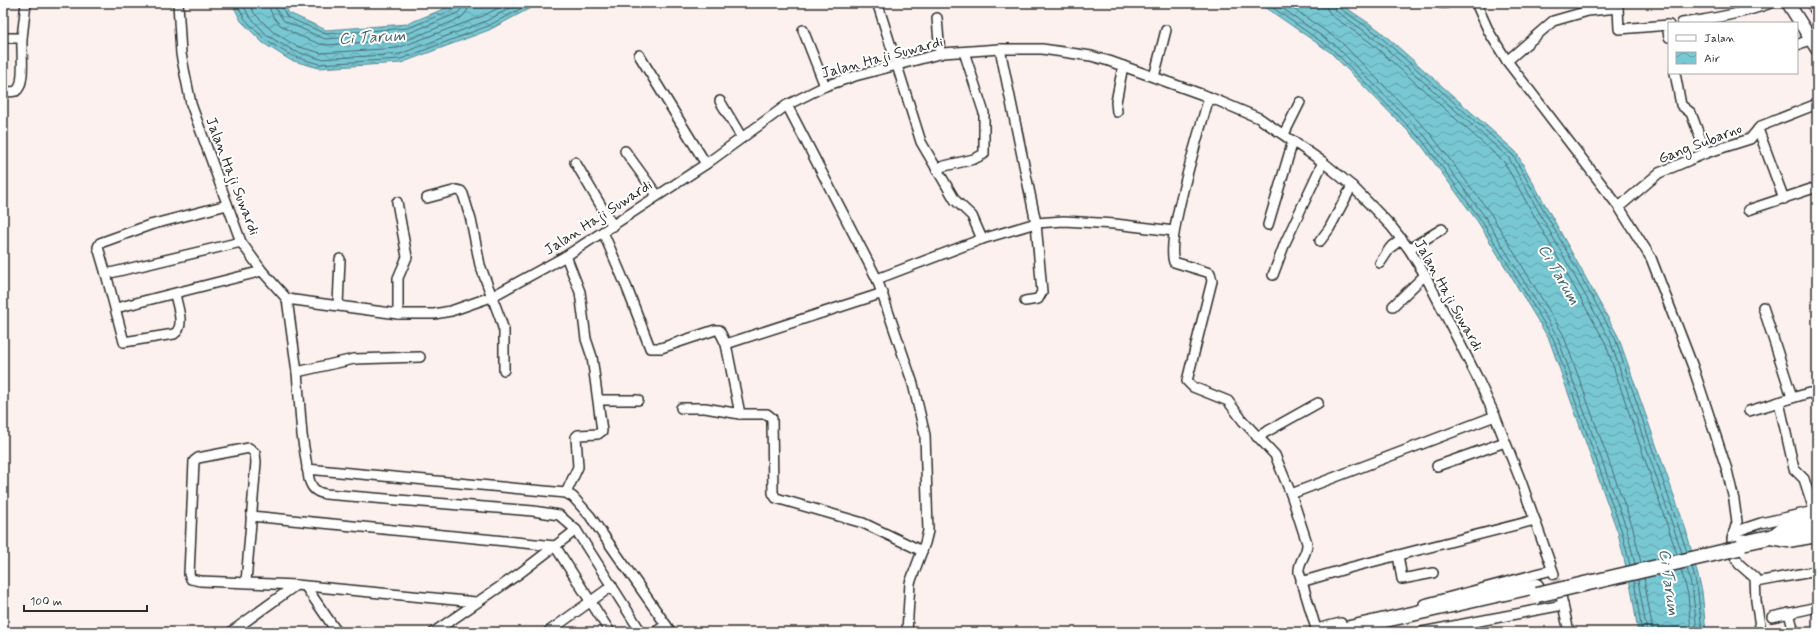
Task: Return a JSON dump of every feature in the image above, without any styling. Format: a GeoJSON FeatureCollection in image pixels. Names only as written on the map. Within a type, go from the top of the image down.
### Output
{"type":"FeatureCollection","features":[{"type":"Feature","properties":{"kind":"main road"},"geometry":{"type":"LineString","coordinates":[[1788,3],[1814,44]]}},
{"type":"Feature","properties":{"kind":"main road"},"geometry":{"type":"LineString","coordinates":[[1376,632],[1537,590],[1739,541],[1770,537],[1816,524]]}},
{"type":"Feature","properties":{"kind":"main road"},"geometry":{"type":"LineString","coordinates":[[1332,632],[1537,590]]}},
{"type":"Feature","properties":{"kind":"street"},"geometry":{"type":"LineString","coordinates":[[3,91],[14,92],[20,87],[22,80],[22,38],[26,3]]}},
{"type":"Feature","properties":{"kind":"street","name":"Jalan Haji Suwardi"},"geometry":{"type":"LineString","coordinates":[[178,3],[181,54],[191,104],[241,242],[262,271],[288,299],[398,314],[442,313],[491,297],[566,256],[613,226],[657,195],[706,164],[787,105],[825,86],[940,54],[1000,49],[1042,49],[1072,53],[1109,61],[1209,97],[1259,118],[1323,162],[1352,186],[1378,211],[1410,249],[1425,274],[1458,338],[1495,416],[1506,442],[1553,572],[1317,630]]}},
{"type":"Feature","properties":{"kind":"street"},"geometry":{"type":"LineString","coordinates":[[1441,3],[1446,3]]}},
{"type":"Feature","properties":{"kind":"street"},"geometry":{"type":"LineString","coordinates":[[1476,3],[1489,32],[1507,60],[1619,208],[1651,258],[1717,437],[1732,487],[1739,541]]}},
{"type":"Feature","properties":{"kind":"street"},"geometry":{"type":"LineString","coordinates":[[1689,22],[1728,16],[1752,10],[1771,3]]}},
{"type":"Feature","properties":{"kind":"street"},"geometry":{"type":"LineString","coordinates":[[878,5],[921,142],[954,200],[972,216],[982,239]]}},
{"type":"Feature","properties":{"kind":"street"},"geometry":{"type":"LineString","coordinates":[[1507,60],[1553,21],[1564,16],[1618,6],[1619,30],[1668,25]]}},
{"type":"Feature","properties":{"kind":"street"},"geometry":{"type":"LineString","coordinates":[[937,18],[940,54]]}},
{"type":"Feature","properties":{"kind":"street"},"geometry":{"type":"LineString","coordinates":[[803,30],[825,86]]}},
{"type":"Feature","properties":{"kind":"street"},"geometry":{"type":"LineString","coordinates":[[1154,77],[1166,30]]}},
{"type":"Feature","properties":{"kind":"street"},"geometry":{"type":"LineString","coordinates":[[3,38],[22,38]]}},
{"type":"Feature","properties":{"kind":"street"},"geometry":{"type":"LineString","coordinates":[[1798,45],[1814,44]]}},
{"type":"Feature","properties":{"kind":"street"},"geometry":{"type":"LineString","coordinates":[[1000,49],[1036,223],[1042,292],[1038,299],[1025,301]]}},
{"type":"Feature","properties":{"kind":"street"},"geometry":{"type":"LineString","coordinates":[[936,168],[974,159],[984,154],[984,113],[964,52]]}},
{"type":"Feature","properties":{"kind":"street"},"geometry":{"type":"LineString","coordinates":[[639,55],[706,164]]}},
{"type":"Feature","properties":{"kind":"street"},"geometry":{"type":"LineString","coordinates":[[1117,112],[1116,102],[1123,66]]}},
{"type":"Feature","properties":{"kind":"street"},"geometry":{"type":"LineString","coordinates":[[1675,74],[1681,105],[1691,114],[1706,153]]}},
{"type":"Feature","properties":{"kind":"street"},"geometry":{"type":"LineString","coordinates":[[1209,97],[1174,231],[1172,258],[1174,262],[1205,271],[1212,276],[1187,381],[1194,387],[1228,401],[1278,460],[1291,494],[1307,547],[1299,568],[1301,582],[1317,630]]}},
{"type":"Feature","properties":{"kind":"street"},"geometry":{"type":"LineString","coordinates":[[720,101],[742,138]]}},
{"type":"Feature","properties":{"kind":"street"},"geometry":{"type":"LineString","coordinates":[[1284,134],[1300,102]]}},
{"type":"Feature","properties":{"kind":"street","name":"Gang Subarno"},"geometry":{"type":"LineString","coordinates":[[1619,208],[1659,173],[1706,153],[1750,139],[1755,135],[1758,129],[1817,104]]}},
{"type":"Feature","properties":{"kind":"street"},"geometry":{"type":"LineString","coordinates":[[787,105],[883,293],[913,384],[925,434],[928,531],[910,583],[907,632]]}},
{"type":"Feature","properties":{"kind":"street"},"geometry":{"type":"LineString","coordinates":[[1758,129],[1784,198]]}},
{"type":"Feature","properties":{"kind":"street"},"geometry":{"type":"LineString","coordinates":[[1268,225],[1293,141]]}},
{"type":"Feature","properties":{"kind":"street"},"geometry":{"type":"LineString","coordinates":[[625,151],[657,195]]}},
{"type":"Feature","properties":{"kind":"street"},"geometry":{"type":"LineString","coordinates":[[575,162],[613,226]]}},
{"type":"Feature","properties":{"kind":"street"},"geometry":{"type":"LineString","coordinates":[[1273,274],[1297,215],[1323,162]]}},
{"type":"Feature","properties":{"kind":"street"},"geometry":{"type":"LineString","coordinates":[[1320,241],[1329,229],[1352,186]]}},
{"type":"Feature","properties":{"kind":"street"},"geometry":{"type":"LineString","coordinates":[[1748,210],[1811,189],[1817,189]]}},
{"type":"Feature","properties":{"kind":"street"},"geometry":{"type":"LineString","coordinates":[[427,198],[457,190],[461,191],[471,220],[480,265],[504,331],[504,370]]}},
{"type":"Feature","properties":{"kind":"street"},"geometry":{"type":"LineString","coordinates":[[397,202],[406,257],[398,278],[398,314]]}},
{"type":"Feature","properties":{"kind":"street"},"geometry":{"type":"LineString","coordinates":[[175,294],[180,326],[178,331],[174,334],[124,342],[116,308],[98,247],[100,243],[150,225],[227,205]]}},
{"type":"Feature","properties":{"kind":"street"},"geometry":{"type":"LineString","coordinates":[[877,279],[982,239],[1036,223],[1064,221],[1115,224],[1174,231]]}},
{"type":"Feature","properties":{"kind":"street"},"geometry":{"type":"LineString","coordinates":[[1410,249],[1442,229]]}},
{"type":"Feature","properties":{"kind":"street"},"geometry":{"type":"LineString","coordinates":[[603,232],[627,288],[650,348],[661,348],[719,330],[726,344],[740,414]]}},
{"type":"Feature","properties":{"kind":"street"},"geometry":{"type":"LineString","coordinates":[[1380,263],[1390,248],[1402,239]]}},
{"type":"Feature","properties":{"kind":"street"},"geometry":{"type":"LineString","coordinates":[[106,274],[241,242]]}},
{"type":"Feature","properties":{"kind":"street"},"geometry":{"type":"LineString","coordinates":[[566,256],[580,292],[586,339],[592,357],[599,400],[602,431],[598,434],[578,435],[576,437],[578,467],[566,493]]}},
{"type":"Feature","properties":{"kind":"street"},"geometry":{"type":"LineString","coordinates":[[338,305],[340,258]]}},
{"type":"Feature","properties":{"kind":"street"},"geometry":{"type":"LineString","coordinates":[[116,308],[262,271]]}},
{"type":"Feature","properties":{"kind":"street"},"geometry":{"type":"LineString","coordinates":[[1393,306],[1425,274]]}},
{"type":"Feature","properties":{"kind":"street"},"geometry":{"type":"LineString","coordinates":[[726,344],[883,293]]}},
{"type":"Feature","properties":{"kind":"street"},"geometry":{"type":"LineString","coordinates":[[288,299],[297,372],[302,435],[307,469],[311,485],[316,492],[325,494],[550,512],[559,515],[576,530],[641,632]]}},
{"type":"Feature","properties":{"kind":"street"},"geometry":{"type":"LineString","coordinates":[[1764,307],[1792,398]]}},
{"type":"Feature","properties":{"kind":"street"},"geometry":{"type":"LineString","coordinates":[[297,372],[354,358],[420,357]]}},
{"type":"Feature","properties":{"kind":"street"},"geometry":{"type":"LineString","coordinates":[[1749,411],[1810,393],[1814,394],[1817,398]]}},
{"type":"Feature","properties":{"kind":"street"},"geometry":{"type":"LineString","coordinates":[[599,400],[638,400]]}},
{"type":"Feature","properties":{"kind":"street"},"geometry":{"type":"LineString","coordinates":[[1761,632],[1756,601],[1756,582],[1753,574],[1739,564],[1735,558],[1732,546],[1739,541],[1816,524],[1804,479],[1794,469],[1779,402]]}},
{"type":"Feature","properties":{"kind":"street"},"geometry":{"type":"LineString","coordinates":[[1257,437],[1318,403]]}},
{"type":"Feature","properties":{"kind":"street"},"geometry":{"type":"LineString","coordinates":[[681,408],[705,408],[740,414],[767,414],[772,418],[773,493],[776,498],[863,523],[922,551]]}},
{"type":"Feature","properties":{"kind":"street"},"geometry":{"type":"LineString","coordinates":[[1291,494],[1495,416]]}},
{"type":"Feature","properties":{"kind":"street"},"geometry":{"type":"LineString","coordinates":[[1437,466],[1506,442]]}},
{"type":"Feature","properties":{"kind":"street"},"geometry":{"type":"LineString","coordinates":[[246,582],[256,462],[255,453],[249,448],[196,460],[194,464],[189,574],[191,579],[200,582],[246,582],[296,585],[476,602]]}},
{"type":"Feature","properties":{"kind":"street"},"geometry":{"type":"LineString","coordinates":[[307,469],[566,493],[573,497],[590,516],[668,628],[655,632]]}},
{"type":"Feature","properties":{"kind":"street"},"geometry":{"type":"LineString","coordinates":[[251,516],[555,546]]}},
{"type":"Feature","properties":{"kind":"street"},"geometry":{"type":"LineString","coordinates":[[1301,582],[1398,555],[1535,520]]}},
{"type":"Feature","properties":{"kind":"street"},"geometry":{"type":"LineString","coordinates":[[434,632],[520,573],[576,530]]}},
{"type":"Feature","properties":{"kind":"street"},"geometry":{"type":"LineString","coordinates":[[555,546],[610,632]]}},
{"type":"Feature","properties":{"kind":"street"},"geometry":{"type":"LineString","coordinates":[[1398,555],[1402,579],[1433,573]]}},
{"type":"Feature","properties":{"kind":"street"},"geometry":{"type":"LineString","coordinates":[[1756,582],[1817,571]]}},
{"type":"Feature","properties":{"kind":"street"},"geometry":{"type":"LineString","coordinates":[[231,632],[296,585]]}},
{"type":"Feature","properties":{"kind":"street"},"geometry":{"type":"LineString","coordinates":[[548,632],[589,601],[612,586]]}},
{"type":"Feature","properties":{"kind":"street"},"geometry":{"type":"LineString","coordinates":[[306,587],[335,631]]}},
{"type":"Feature","properties":{"kind":"street"},"geometry":{"type":"LineString","coordinates":[[1422,632],[1562,601],[1569,632]]}},
{"type":"Feature","properties":{"kind":"street"},"geometry":{"type":"LineString","coordinates":[[1772,617],[1817,607]]}},
{"type":"Feature","properties":{"kind":"street"},"geometry":{"type":"LineString","coordinates":[[1789,613],[1794,632]]}},
{"type":"Feature","properties":{"kind":"water","name":"Ci Tarum"},"geometry":{"type":"Polygon","coordinates":[[[232,3],[283,3],[289,13],[326,30],[407,24],[458,3],[540,3],[489,30],[401,63],[319,68],[290,60],[263,43],[241,21],[232,3]]]}},
{"type":"Feature","properties":{"kind":"water","name":"Ci Tarum"},"geometry":{"type":"Polygon","coordinates":[[[1259,3],[1339,3],[1379,30],[1516,152],[1618,336],[1686,530],[1702,591],[1706,632],[1638,632],[1632,593],[1618,533],[1549,339],[1478,222],[1419,142],[1330,52],[1259,3]]]}},
{"type":"Feature","properties":{"kind":"tunnel"},"geometry":{"type":"LineString","coordinates":[[1554,574],[1560,595]]}},
{"type":"Feature","properties":{"kind":"railway"},"geometry":{"type":"LineString","coordinates":[[1806,3],[1817,21]]}}]}
